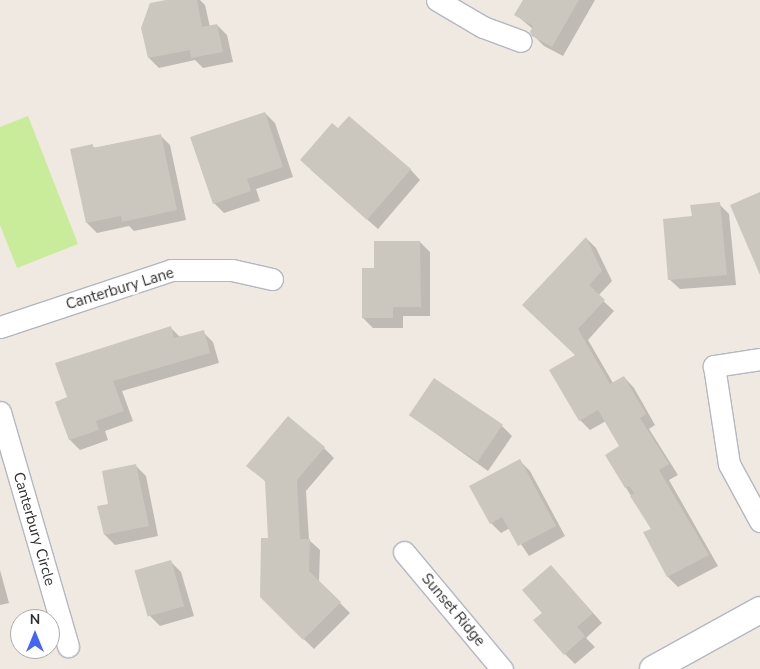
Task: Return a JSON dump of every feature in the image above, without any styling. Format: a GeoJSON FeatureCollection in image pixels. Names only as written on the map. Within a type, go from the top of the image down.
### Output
{"type":"FeatureCollection","features":[{"type":"Feature","properties":{"kind":"street"},"geometry":{"type":"LineString","coordinates":[[437,0],[483,27],[521,41]]}},
{"type":"Feature","properties":{"kind":"street","name":"Canterbury Lane"},"geometry":{"type":"LineString","coordinates":[[0,327],[170,270],[232,270],[272,279]]}},
{"type":"Feature","properties":{"kind":"street"},"geometry":{"type":"LineString","coordinates":[[760,359],[714,366],[729,464],[760,521]]}},
{"type":"Feature","properties":{"kind":"street","name":"Canterbury Circle"},"geometry":{"type":"LineString","coordinates":[[0,412],[68,646]]}},
{"type":"Feature","properties":{"kind":"street","name":"Sunset Ridge"},"geometry":{"type":"LineString","coordinates":[[404,552],[502,669]]}},
{"type":"Feature","properties":{"kind":"street"},"geometry":{"type":"LineString","coordinates":[[652,669],[760,610]]}},
{"type":"Feature","properties":{"kind":"green space"},"geometry":{"type":"Polygon","coordinates":[[[28,116],[78,244],[17,268],[0,225],[0,127],[28,116]]]}},
{"type":"Feature","properties":{"kind":"building"},"geometry":{"type":"Polygon","coordinates":[[[166,0],[197,0],[202,27],[217,24],[223,52],[191,58],[190,50],[148,58],[141,28],[150,3],[166,0]]]}},
{"type":"Feature","properties":{"kind":"building"},"geometry":{"type":"Polygon","coordinates":[[[523,0],[579,0],[552,47],[532,36],[530,32],[533,26],[514,15],[523,0]]]}},
{"type":"Feature","properties":{"kind":"building"},"geometry":{"type":"Polygon","coordinates":[[[265,112],[283,167],[247,179],[251,191],[213,204],[190,137],[265,112]]]}},
{"type":"Feature","properties":{"kind":"building"},"geometry":{"type":"Polygon","coordinates":[[[349,116],[411,169],[367,220],[300,160],[332,123],[338,128],[349,116]]]}},
{"type":"Feature","properties":{"kind":"building"},"geometry":{"type":"Polygon","coordinates":[[[161,134],[177,210],[122,222],[121,216],[86,223],[70,149],[93,144],[93,148],[161,134]]]}},
{"type":"Feature","properties":{"kind":"building"},"geometry":{"type":"Polygon","coordinates":[[[760,192],[760,275],[730,205],[760,192]]]}},
{"type":"Feature","properties":{"kind":"building"},"geometry":{"type":"Polygon","coordinates":[[[720,202],[727,275],[668,280],[663,219],[692,216],[690,205],[720,202]]]}},
{"type":"Feature","properties":{"kind":"building"},"geometry":{"type":"Polygon","coordinates":[[[586,237],[602,271],[589,285],[605,300],[578,329],[610,384],[624,376],[646,414],[640,418],[669,464],[659,470],[709,555],[667,577],[643,532],[651,529],[630,496],[634,493],[629,486],[625,488],[605,455],[619,446],[598,410],[579,421],[549,370],[575,355],[522,305],[586,237]]]}},
{"type":"Feature","properties":{"kind":"building"},"geometry":{"type":"Polygon","coordinates":[[[374,241],[420,241],[421,307],[393,307],[393,318],[362,318],[362,268],[374,268],[374,241]]]}},
{"type":"Feature","properties":{"kind":"building"},"geometry":{"type":"Polygon","coordinates":[[[171,326],[174,338],[204,330],[210,353],[113,381],[124,411],[96,421],[99,430],[69,440],[55,402],[67,397],[55,363],[171,326]]]}},
{"type":"Feature","properties":{"kind":"building"},"geometry":{"type":"Polygon","coordinates":[[[434,378],[503,424],[478,462],[409,415],[434,378]]]}},
{"type":"Feature","properties":{"kind":"building"},"geometry":{"type":"Polygon","coordinates":[[[288,416],[325,447],[297,480],[300,539],[310,539],[309,571],[341,602],[303,640],[260,597],[261,538],[268,538],[265,481],[246,466],[288,416]]]}},
{"type":"Feature","properties":{"kind":"building"},"geometry":{"type":"Polygon","coordinates":[[[520,459],[556,526],[518,546],[502,517],[490,524],[469,486],[520,459]]]}},
{"type":"Feature","properties":{"kind":"building"},"geometry":{"type":"Polygon","coordinates":[[[136,464],[149,526],[104,535],[97,506],[108,504],[102,471],[136,464]]]}},
{"type":"Feature","properties":{"kind":"building"},"geometry":{"type":"Polygon","coordinates":[[[171,560],[184,606],[148,617],[134,570],[171,560]]]}},
{"type":"Feature","properties":{"kind":"building"},"geometry":{"type":"Polygon","coordinates":[[[551,565],[593,613],[577,627],[585,636],[564,655],[533,620],[542,613],[522,590],[551,565]]]}}]}
